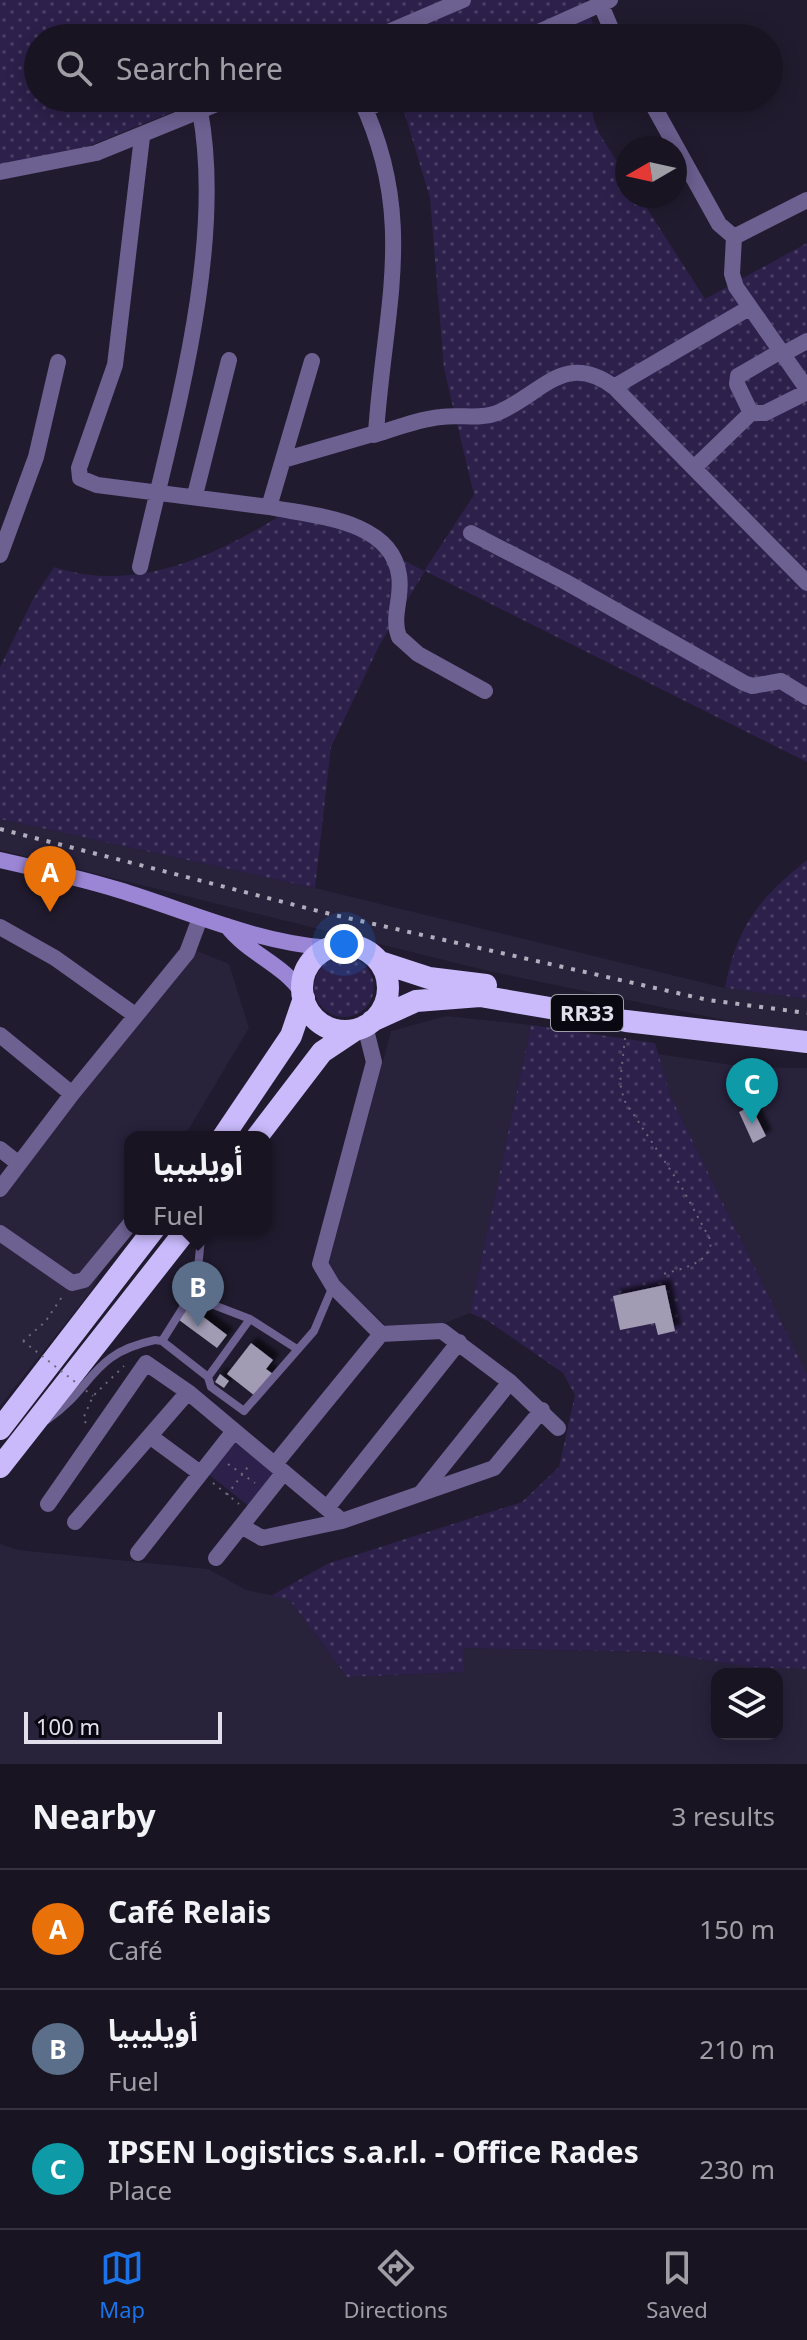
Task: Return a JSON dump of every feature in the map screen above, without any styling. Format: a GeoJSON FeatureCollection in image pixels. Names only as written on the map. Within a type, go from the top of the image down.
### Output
{"type":"FeatureCollection","features":[{"type":"Feature","properties":{"kind":"highway","name":"RR33"},"geometry":{"type":"LineString","coordinates":[[330,948],[357,947],[380,962],[429,978],[513,987],[628,1009],[680,1012],[759,1028],[807,1032]]}},
{"type":"Feature","properties":{"kind":"highway"},"geometry":{"type":"LineString","coordinates":[[228,1131],[255,1096],[291,1036],[304,996],[305,972],[311,962],[330,948]]}},
{"type":"Feature","properties":{"kind":"highway"},"geometry":{"type":"LineString","coordinates":[[262,1131],[322,1052],[365,1026],[386,1000],[388,987],[380,962]]}},
{"type":"Feature","properties":{"kind":"highway","name":"RR33"},"geometry":{"type":"LineString","coordinates":[[304,996],[320,1023],[338,1030],[365,1026],[416,1001],[480,996],[626,1021],[807,1042]]}},
{"type":"Feature","properties":{"kind":"highway"},"geometry":{"type":"LineString","coordinates":[[0,1429],[149,1235]]}},
{"type":"Feature","properties":{"kind":"highway"},"geometry":{"type":"LineString","coordinates":[[0,1467],[32,1431],[182,1235]]}},
{"type":"Feature","properties":{"kind":"main road","name":"RR33"},"geometry":{"type":"LineString","coordinates":[[0,860],[119,890],[227,926],[308,946],[330,948]]}},
{"type":"Feature","properties":{"kind":"main road","name":"RR33"},"geometry":{"type":"LineString","coordinates":[[227,926],[237,939],[293,978],[304,996]]}},
{"type":"Feature","properties":{"kind":"street"},"geometry":{"type":"LineString","coordinates":[[407,24],[463,0]]}},
{"type":"Feature","properties":{"kind":"street"},"geometry":{"type":"LineString","coordinates":[[555,24],[603,1],[610,24]]}},
{"type":"Feature","properties":{"kind":"street"},"geometry":{"type":"LineString","coordinates":[[0,172],[47,165],[142,137],[198,112]]}},
{"type":"Feature","properties":{"kind":"street"},"geometry":{"type":"LineString","coordinates":[[140,567],[186,361],[200,270],[208,187],[200,112]]}},
{"type":"Feature","properties":{"kind":"street"},"geometry":{"type":"LineString","coordinates":[[365,112],[395,220],[395,265],[374,435]]}},
{"type":"Feature","properties":{"kind":"street"},"geometry":{"type":"LineString","coordinates":[[657,112],[719,224],[734,237]]}},
{"type":"Feature","properties":{"kind":"street"},"geometry":{"type":"LineString","coordinates":[[142,137],[115,365],[79,468],[80,478],[86,482],[156,494],[195,495],[269,507],[354,525],[372,534],[385,546],[397,565],[400,577],[396,628],[399,637],[418,654],[485,691]]}},
{"type":"Feature","properties":{"kind":"street"},"geometry":{"type":"LineString","coordinates":[[734,237],[807,200]]}},
{"type":"Feature","properties":{"kind":"street"},"geometry":{"type":"LineString","coordinates":[[695,467],[751,413],[765,413],[807,390],[749,308],[733,278],[734,237]]}},
{"type":"Feature","properties":{"kind":"street"},"geometry":{"type":"LineString","coordinates":[[614,387],[749,308]]}},
{"type":"Feature","properties":{"kind":"street"},"geometry":{"type":"LineString","coordinates":[[751,413],[737,378],[807,341]]}},
{"type":"Feature","properties":{"kind":"street"},"geometry":{"type":"LineString","coordinates":[[195,495],[229,360]]}},
{"type":"Feature","properties":{"kind":"street"},"geometry":{"type":"LineString","coordinates":[[269,507],[312,361]]}},
{"type":"Feature","properties":{"kind":"street"},"geometry":{"type":"LineString","coordinates":[[0,555],[36,457],[58,362]]}},
{"type":"Feature","properties":{"kind":"street"},"geometry":{"type":"LineString","coordinates":[[283,460],[439,417],[498,413],[567,374],[587,372],[614,387],[807,583]]}},
{"type":"Feature","properties":{"kind":"street"},"geometry":{"type":"LineString","coordinates":[[471,533],[564,581],[744,683],[752,686],[781,681],[807,697]]}},
{"type":"Feature","properties":{"kind":"street"},"geometry":{"type":"LineString","coordinates":[[0,1189],[72,1094],[187,953],[200,918]]}},
{"type":"Feature","properties":{"kind":"street"},"geometry":{"type":"LineString","coordinates":[[0,927],[55,958],[135,1015]]}},
{"type":"Feature","properties":{"kind":"street"},"geometry":{"type":"LineString","coordinates":[[365,1026],[374,1062],[320,1264],[333,1286],[381,1334],[442,1331],[510,1382],[558,1428]]}},
{"type":"Feature","properties":{"kind":"street"},"geometry":{"type":"LineString","coordinates":[[0,1035],[72,1094]]}},
{"type":"Feature","properties":{"kind":"street"},"geometry":{"type":"LineString","coordinates":[[218,1131],[255,1096]]}},
{"type":"Feature","properties":{"kind":"street"},"geometry":{"type":"LineString","coordinates":[[0,1149],[19,1164]]}},
{"type":"Feature","properties":{"kind":"street"},"geometry":{"type":"LineString","coordinates":[[0,1233],[72,1283],[84,1280],[124,1231]]}},
{"type":"Feature","properties":{"kind":"street"},"geometry":{"type":"LineString","coordinates":[[216,1558],[269,1493],[280,1468],[381,1334]]}},
{"type":"Feature","properties":{"kind":"street"},"geometry":{"type":"LineString","coordinates":[[327,1508],[459,1342]]}},
{"type":"Feature","properties":{"kind":"street"},"geometry":{"type":"LineString","coordinates":[[48,1504],[146,1363],[188,1392],[342,1521]]}},
{"type":"Feature","properties":{"kind":"street"},"geometry":{"type":"LineString","coordinates":[[420,1494],[510,1382]]}},
{"type":"Feature","properties":{"kind":"street"},"geometry":{"type":"LineString","coordinates":[[75,1522],[188,1392]]}},
{"type":"Feature","properties":{"kind":"street"},"geometry":{"type":"LineString","coordinates":[[248,1520],[262,1538],[342,1521],[494,1468],[542,1410]]}},
{"type":"Feature","properties":{"kind":"street"},"geometry":{"type":"LineString","coordinates":[[138,1553],[234,1431]]}},
{"type":"Feature","properties":{"kind":"street"},"geometry":{"type":"LineString","coordinates":[[151,1437],[200,1473]]}},
{"type":"Feature","properties":{"kind":"lane"},"geometry":{"type":"LineString","coordinates":[[162,1341],[196,1287],[201,1235]]}},
{"type":"Feature","properties":{"kind":"lane"},"geometry":{"type":"LineString","coordinates":[[32,1431],[70,1403],[111,1354],[143,1342],[162,1341],[208,1377],[211,1387],[244,1411],[314,1331],[333,1286]]}},
{"type":"Feature","properties":{"kind":"lane"},"geometry":{"type":"LineString","coordinates":[[196,1287],[211,1304],[250,1319],[297,1349]]}},
{"type":"Feature","properties":{"kind":"lane"},"geometry":{"type":"LineString","coordinates":[[208,1377],[250,1319]]}},
{"type":"Feature","properties":{"kind":"path"},"geometry":{"type":"LineString","coordinates":[[626,1021],[620,1083],[624,1100],[681,1186],[711,1241],[706,1256],[696,1263],[660,1275]]}},
{"type":"Feature","properties":{"kind":"path"},"geometry":{"type":"LineString","coordinates":[[72,1283],[45,1322],[23,1341],[93,1396]]}},
{"type":"Feature","properties":{"kind":"path"},"geometry":{"type":"LineString","coordinates":[[88,1424],[83,1419],[93,1396],[122,1367]]}},
{"type":"Feature","properties":{"kind":"path"},"geometry":{"type":"LineString","coordinates":[[227,1495],[261,1451]]}},
{"type":"Feature","properties":{"kind":"path"},"geometry":{"type":"LineString","coordinates":[[215,1455],[269,1493]]}},
{"type":"Feature","properties":{"kind":"path"},"geometry":{"type":"LineString","coordinates":[[200,1473],[227,1495],[248,1520]]}},
{"type":"Feature","properties":{"kind":"shaded area"},"geometry":{"type":"Polygon","coordinates":[[[0,0],[585,0],[593,24],[24,24],[24,112],[172,112],[65,156],[0,168],[0,0]]]}},
{"type":"Feature","properties":{"kind":"shaded area"},"geometry":{"type":"Polygon","coordinates":[[[404,112],[593,112],[596,126],[615,158],[615,208],[647,208],[705,299],[807,243],[807,762],[425,571],[379,646],[331,747],[315,888],[0,819],[0,667],[33,599],[54,567],[87,575],[119,576],[151,572],[213,552],[299,504],[424,571],[474,495],[444,369],[430,198],[404,112]]]}},
{"type":"Feature","properties":{"kind":"shaded area"},"geometry":{"type":"Polygon","coordinates":[[[0,819],[315,888],[725,988],[807,999],[807,1032],[724,1020],[488,971],[0,850],[0,819]]]}},
{"type":"Feature","properties":{"kind":"shaded area"},"geometry":{"type":"Polygon","coordinates":[[[807,860],[807,999],[725,988],[736,948],[752,916],[775,888],[807,860]]]}},
{"type":"Feature","properties":{"kind":"shaded area"},"geometry":{"type":"Polygon","coordinates":[[[184,942],[229,964],[249,1028],[188,1131],[124,1131],[124,1228],[91,1291],[0,1406],[0,1178],[184,942]]]}},
{"type":"Feature","properties":{"kind":"shaded area"},"geometry":{"type":"Polygon","coordinates":[[[344,957],[356,959],[365,966],[372,975],[372,999],[365,1008],[356,1015],[344,1017],[332,1015],[323,1008],[316,999],[314,987],[316,975],[323,966],[332,959],[344,957]]]}},
{"type":"Feature","properties":{"kind":"shaded area"},"geometry":{"type":"Polygon","coordinates":[[[446,1016],[531,1025],[470,1313],[421,1333],[388,1328],[329,1271],[328,1266],[391,1031],[446,1016]]]}},
{"type":"Feature","properties":{"kind":"shaded area"},"geometry":{"type":"Polygon","coordinates":[[[531,1025],[655,1043],[670,1095],[807,1374],[807,1669],[751,1667],[654,1652],[463,1648],[464,1672],[347,1677],[289,1599],[269,1597],[327,1564],[522,1502],[559,1467],[575,1395],[563,1373],[488,1321],[470,1313],[531,1025]]]}},
{"type":"Feature","properties":{"kind":"shaded area"},"geometry":{"type":"Polygon","coordinates":[[[657,1054],[746,1067],[807,1068],[807,1374],[670,1095],[657,1054]]]}},
{"type":"Feature","properties":{"kind":"shaded area"},"geometry":{"type":"Polygon","coordinates":[[[233,1441],[275,1474],[250,1507],[208,1474],[233,1441]]]}},
{"type":"Feature","properties":{"kind":"shaded area"},"geometry":{"type":"Polygon","coordinates":[[[0,1544],[18,1550],[208,1569],[246,1590],[289,1599],[347,1677],[463,1672],[463,1648],[654,1652],[751,1667],[779,1668],[711,1668],[711,1740],[783,1740],[783,1668],[807,1669],[807,1764],[0,1764],[0,1544]]]}},
{"type":"Feature","properties":{"kind":"building"},"geometry":{"type":"Polygon","coordinates":[[[751,1106],[766,1136],[753,1143],[739,1112],[751,1106]]]}},
{"type":"Feature","properties":{"kind":"building"},"geometry":{"type":"Polygon","coordinates":[[[665,1285],[675,1331],[658,1335],[655,1323],[620,1330],[613,1296],[665,1285]]]}},
{"type":"Feature","properties":{"kind":"building"},"geometry":{"type":"Polygon","coordinates":[[[189,1306],[227,1335],[217,1348],[179,1320],[189,1306]]]}},
{"type":"Feature","properties":{"kind":"building"},"geometry":{"type":"Polygon","coordinates":[[[251,1343],[273,1360],[266,1369],[273,1374],[255,1396],[227,1374],[251,1343]]]}},
{"type":"Feature","properties":{"kind":"building"},"geometry":{"type":"Polygon","coordinates":[[[220,1374],[229,1381],[224,1388],[215,1382],[220,1374]]]}},
{"type":"Feature","properties":{"kind":"railway"},"geometry":{"type":"LineString","coordinates":[[0,829],[330,914],[708,1000],[807,1013]]}},
{"type":"Feature","properties":{"kind":"place","name":"Café Relais"},"geometry":{"type":"Point","coordinates":[50,912]}},
{"type":"Feature","properties":{"kind":"place","name":"IPSEN Logistics s.a.r.l. - Office Rades"},"geometry":{"type":"Point","coordinates":[752,1124]}},
{"type":"Feature","properties":{"kind":"place","name":"أويليبيا"},"geometry":{"type":"Point","coordinates":[198,1327]}}]}
